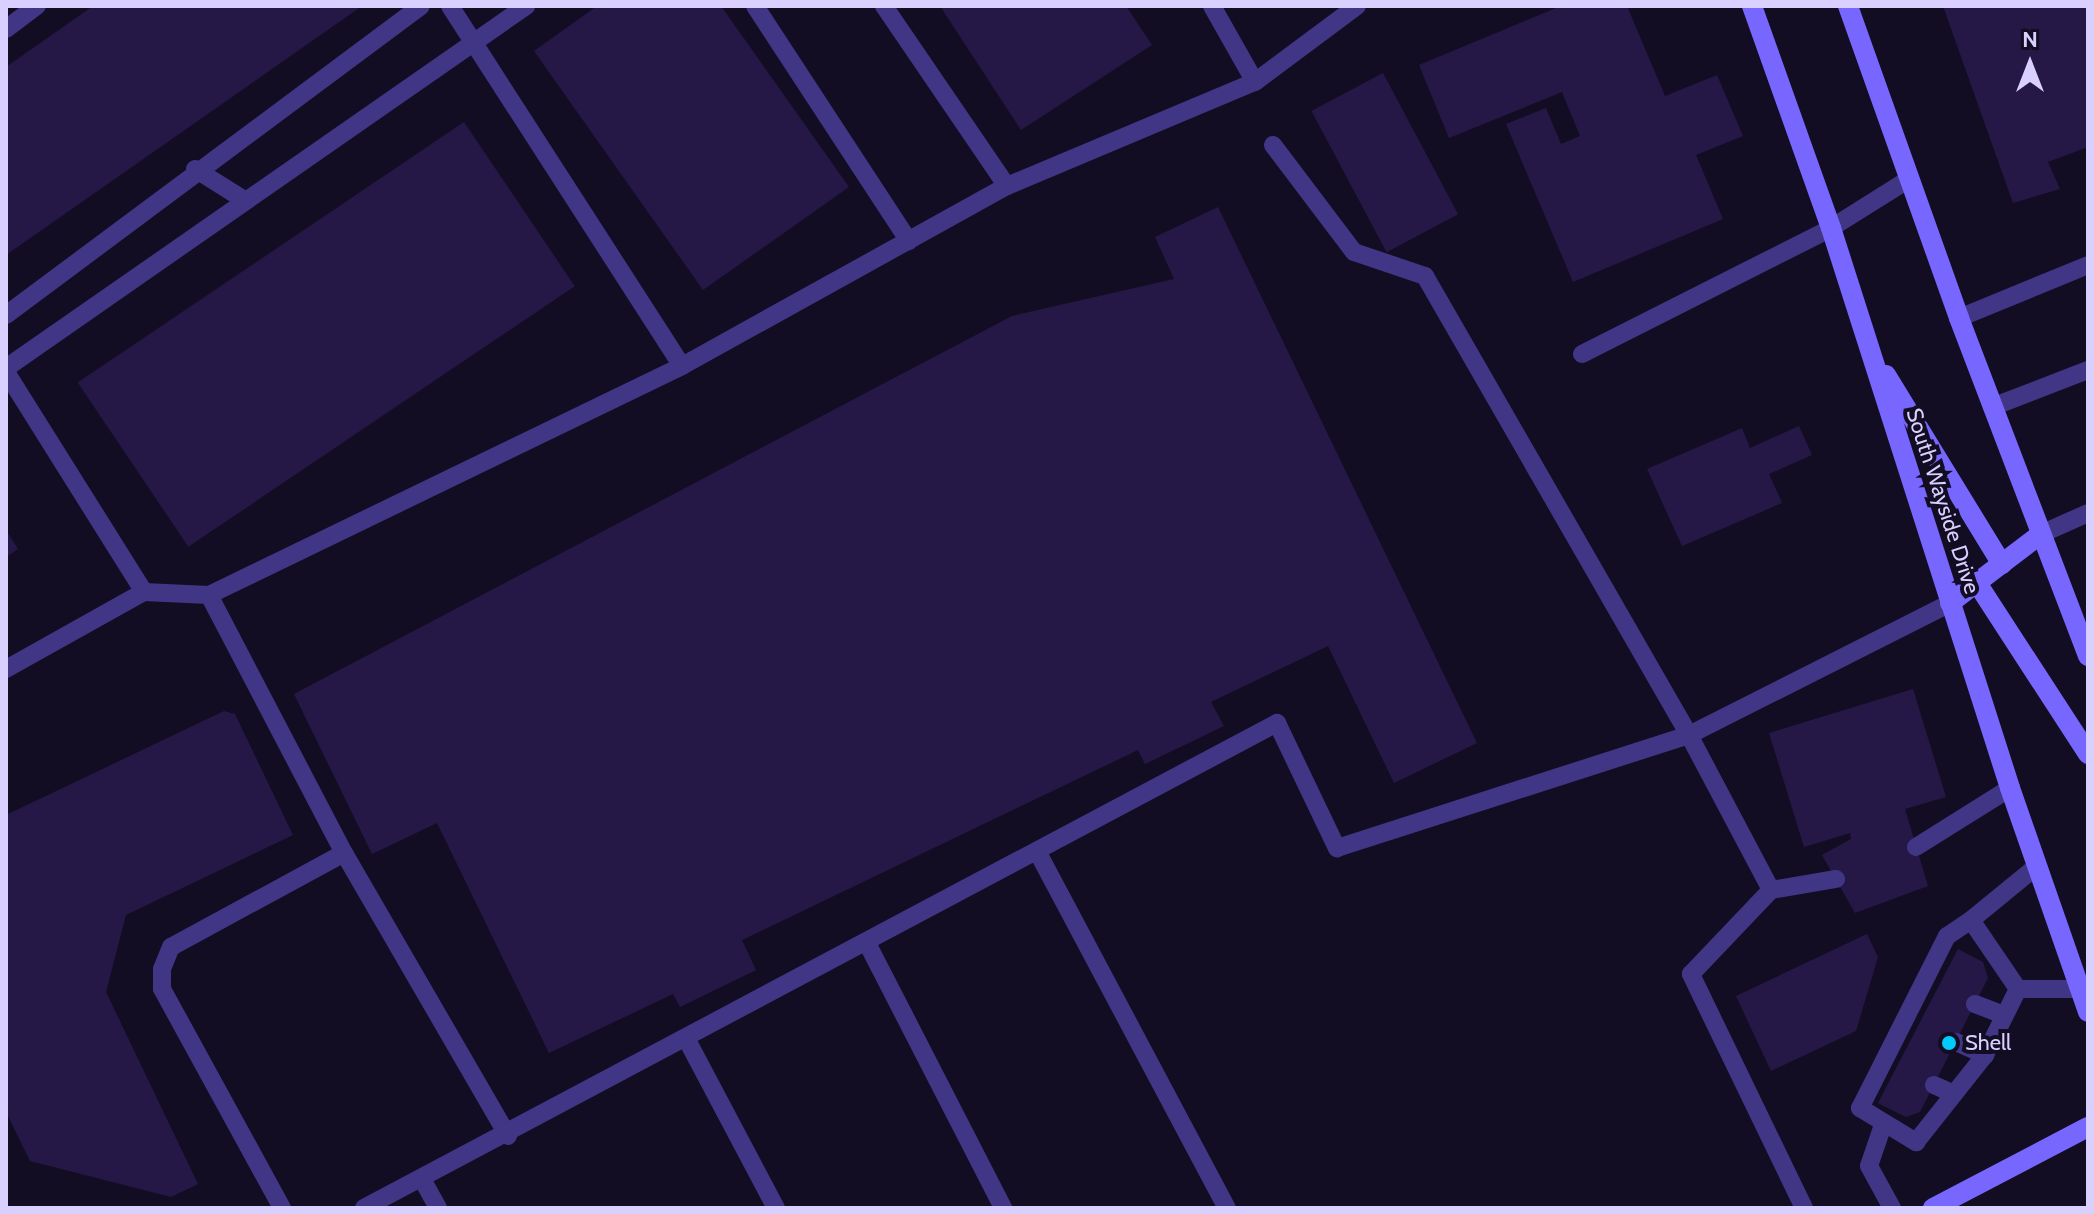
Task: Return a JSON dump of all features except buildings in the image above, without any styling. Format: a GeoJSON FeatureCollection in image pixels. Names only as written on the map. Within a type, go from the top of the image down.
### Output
{"type":"FeatureCollection","features":[{"type":"Feature","properties":{"kind":"main road","name":"South Wayside Drive"},"geometry":{"type":"LineString","coordinates":[[1752,6],[1831,228],[2010,788],[2088,1012]]}},
{"type":"Feature","properties":{"kind":"main road"},"geometry":{"type":"LineString","coordinates":[[1848,6],[1959,318],[2088,656]]}},
{"type":"Feature","properties":{"kind":"main road"},"geometry":{"type":"LineString","coordinates":[[1869,348],[2002,564]]}},
{"type":"Feature","properties":{"kind":"main road"},"geometry":{"type":"LineString","coordinates":[[1950,603],[2041,534]]}},
{"type":"Feature","properties":{"kind":"main road"},"geometry":{"type":"LineString","coordinates":[[1977,583],[2088,754]]}},
{"type":"Feature","properties":{"kind":"main road"},"geometry":{"type":"LineString","coordinates":[[1933,1208],[2088,1127]]}},
{"type":"Feature","properties":{"kind":"lane"},"geometry":{"type":"LineString","coordinates":[[6,29],[37,6]]}},
{"type":"Feature","properties":{"kind":"lane"},"geometry":{"type":"LineString","coordinates":[[6,315],[195,169],[421,6]]}},
{"type":"Feature","properties":{"kind":"lane"},"geometry":{"type":"LineString","coordinates":[[450,6],[682,366]]}},
{"type":"Feature","properties":{"kind":"lane"},"geometry":{"type":"LineString","coordinates":[[144,592],[6,370],[526,6]]}},
{"type":"Feature","properties":{"kind":"lane"},"geometry":{"type":"LineString","coordinates":[[755,6],[909,241]]}},
{"type":"Feature","properties":{"kind":"lane"},"geometry":{"type":"LineString","coordinates":[[884,6],[1007,186]]}},
{"type":"Feature","properties":{"kind":"lane"},"geometry":{"type":"LineString","coordinates":[[1212,6],[1255,82]]}},
{"type":"Feature","properties":{"kind":"lane"},"geometry":{"type":"LineString","coordinates":[[6,669],[144,592],[209,595],[682,366],[1007,186],[1255,82],[1357,6]]}},
{"type":"Feature","properties":{"kind":"lane"},"geometry":{"type":"LineString","coordinates":[[1273,145],[1354,252],[1425,276],[1689,735],[1771,890]]}},
{"type":"Feature","properties":{"kind":"lane"},"geometry":{"type":"LineString","coordinates":[[195,169],[246,201]]}},
{"type":"Feature","properties":{"kind":"lane"},"geometry":{"type":"LineString","coordinates":[[1582,354],[1831,228],[1909,179]]}},
{"type":"Feature","properties":{"kind":"lane"},"geometry":{"type":"LineString","coordinates":[[1959,318],[2088,265]]}},
{"type":"Feature","properties":{"kind":"lane"},"geometry":{"type":"LineString","coordinates":[[1992,407],[2088,370]]}},
{"type":"Feature","properties":{"kind":"lane"},"geometry":{"type":"LineString","coordinates":[[2041,534],[2088,513]]}},
{"type":"Feature","properties":{"kind":"lane"},"geometry":{"type":"LineString","coordinates":[[209,595],[344,853],[508,1136]]}},
{"type":"Feature","properties":{"kind":"lane"},"geometry":{"type":"LineString","coordinates":[[364,1208],[508,1136],[1277,723],[1337,848],[1689,735],[1950,603]]}},
{"type":"Feature","properties":{"kind":"lane"},"geometry":{"type":"LineString","coordinates":[[1916,847],[2010,788]]}},
{"type":"Feature","properties":{"kind":"lane"},"geometry":{"type":"LineString","coordinates":[[1037,851],[1227,1208]]}},
{"type":"Feature","properties":{"kind":"lane"},"geometry":{"type":"LineString","coordinates":[[282,1208],[162,989],[162,969],[171,947],[344,853]]}},
{"type":"Feature","properties":{"kind":"lane"},"geometry":{"type":"LineString","coordinates":[[2018,989],[1985,1055],[1916,1142],[1883,1125],[1860,1108],[1892,1063],[1933,984],[1947,936],[2037,866]]}},
{"type":"Feature","properties":{"kind":"lane"},"geometry":{"type":"LineString","coordinates":[[1804,1208],[1691,974],[1771,890],[1836,879]]}},
{"type":"Feature","properties":{"kind":"lane"},"geometry":{"type":"LineString","coordinates":[[1971,920],[2018,989]]}},
{"type":"Feature","properties":{"kind":"lane"},"geometry":{"type":"LineString","coordinates":[[867,943],[1003,1208]]}},
{"type":"Feature","properties":{"kind":"lane"},"geometry":{"type":"LineString","coordinates":[[2018,989],[2080,989]]}},
{"type":"Feature","properties":{"kind":"lane"},"geometry":{"type":"LineString","coordinates":[[1975,1004],[2003,1015]]}},
{"type":"Feature","properties":{"kind":"lane"},"geometry":{"type":"LineString","coordinates":[[687,1040],[776,1208]]}},
{"type":"Feature","properties":{"kind":"lane"},"geometry":{"type":"LineString","coordinates":[[1956,1042],[1985,1055]]}},
{"type":"Feature","properties":{"kind":"lane"},"geometry":{"type":"LineString","coordinates":[[1934,1085],[1954,1094]]}},
{"type":"Feature","properties":{"kind":"lane"},"geometry":{"type":"LineString","coordinates":[[1883,1125],[1869,1166],[1892,1208]]}},
{"type":"Feature","properties":{"kind":"lane"},"geometry":{"type":"LineString","coordinates":[[422,1179],[438,1208]]}},
{"type":"Feature","properties":{"kind":"place","name":"Shell"},"geometry":{"type":"Point","coordinates":[1949,1043]}}]}
